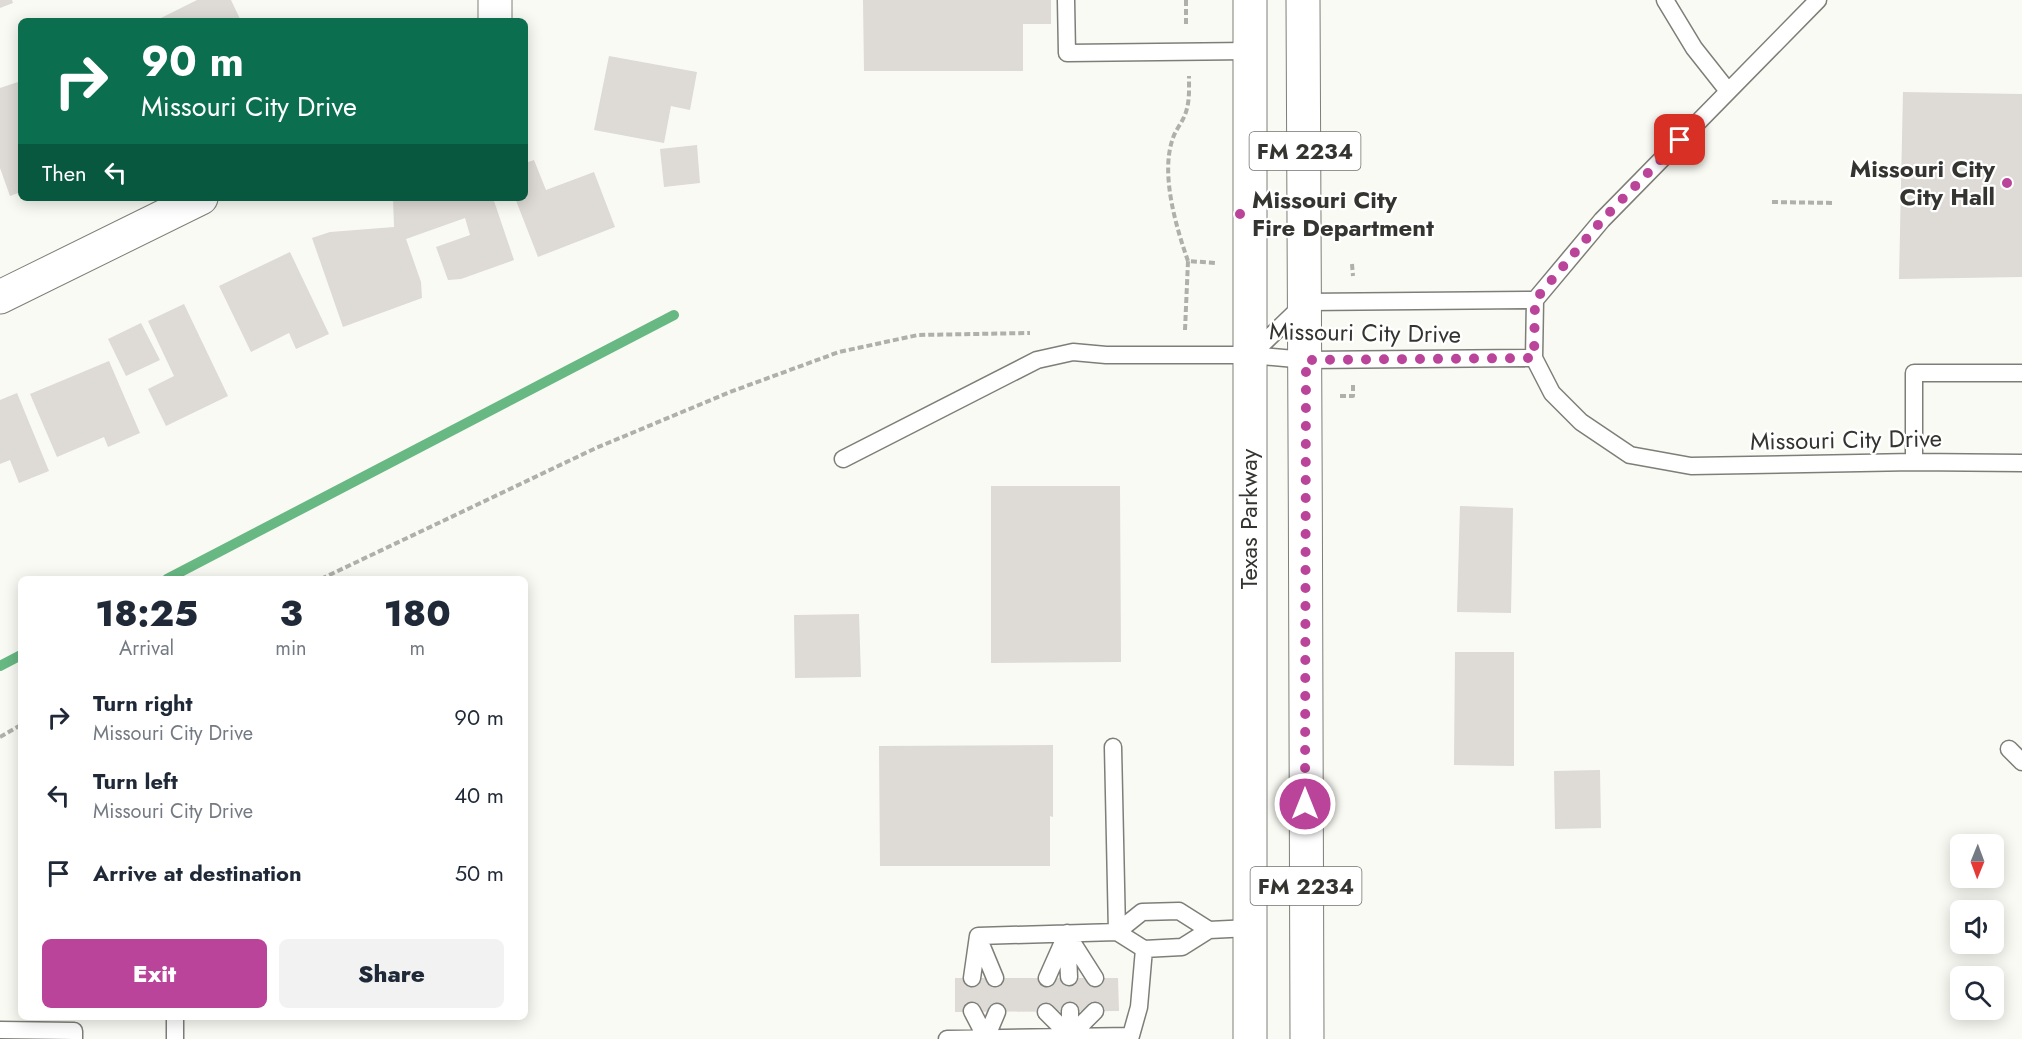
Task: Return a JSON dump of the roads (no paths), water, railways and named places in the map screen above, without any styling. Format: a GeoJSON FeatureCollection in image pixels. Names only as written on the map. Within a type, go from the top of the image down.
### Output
{"type":"FeatureCollection","features":[{"type":"Feature","properties":{"kind":"main road"},"geometry":{"type":"LineString","coordinates":[[495,0],[495,18]]}},
{"type":"Feature","properties":{"kind":"main road","name":"Texas Parkway"},"geometry":{"type":"LineString","coordinates":[[1250,0],[1250,1039]]}},
{"type":"Feature","properties":{"kind":"main road","name":"FM 2234"},"geometry":{"type":"LineString","coordinates":[[1304,0],[1307,1039]]}},
{"type":"Feature","properties":{"kind":"main road"},"geometry":{"type":"LineString","coordinates":[[0,297],[195,201]]}},
{"type":"Feature","properties":{"kind":"lane"},"geometry":{"type":"LineString","coordinates":[[1066,0],[1067,53],[1249,51]]}},
{"type":"Feature","properties":{"kind":"lane"},"geometry":{"type":"LineString","coordinates":[[1665,0],[1694,48],[1728,91]]}},
{"type":"Feature","properties":{"kind":"lane"},"geometry":{"type":"LineString","coordinates":[[1535,300],[1602,220],[1818,0]]}},
{"type":"Feature","properties":{"kind":"lane","name":"Missouri City Drive"},"geometry":{"type":"LineString","coordinates":[[1250,355],[1306,302],[1535,300],[1534,358],[1552,393],[1581,422],[1630,455],[1691,465],[2022,463]]}},
{"type":"Feature","properties":{"kind":"lane"},"geometry":{"type":"LineString","coordinates":[[843,459],[1037,360],[1073,352],[1106,355],[1250,355]]}},
{"type":"Feature","properties":{"kind":"lane","name":"Missouri City Drive"},"geometry":{"type":"LineString","coordinates":[[1250,355],[1306,360],[1534,358]]}},
{"type":"Feature","properties":{"kind":"lane"},"geometry":{"type":"LineString","coordinates":[[1914,462],[1914,373],[2022,373]]}},
{"type":"Feature","properties":{"kind":"lane"},"geometry":{"type":"LineString","coordinates":[[1113,747],[1117,932]]}},
{"type":"Feature","properties":{"kind":"lane"},"geometry":{"type":"LineString","coordinates":[[2009,749],[2022,762]]}},
{"type":"Feature","properties":{"kind":"lane"},"geometry":{"type":"LineString","coordinates":[[1117,932],[1142,912],[1179,911],[1209,930]]}},
{"type":"Feature","properties":{"kind":"lane"},"geometry":{"type":"LineString","coordinates":[[978,936],[1117,932],[1144,949],[1182,947],[1209,930],[1250,928]]}},
{"type":"Feature","properties":{"kind":"lane"},"geometry":{"type":"LineString","coordinates":[[1067,933],[1069,977]]}},
{"type":"Feature","properties":{"kind":"lane"},"geometry":{"type":"LineString","coordinates":[[1047,978],[1067,933]]}},
{"type":"Feature","properties":{"kind":"lane"},"geometry":{"type":"LineString","coordinates":[[1067,933],[1095,978]]}},
{"type":"Feature","properties":{"kind":"lane"},"geometry":{"type":"LineString","coordinates":[[978,936],[995,978]]}},
{"type":"Feature","properties":{"kind":"lane"},"geometry":{"type":"LineString","coordinates":[[972,978],[978,936]]}},
{"type":"Feature","properties":{"kind":"lane"},"geometry":{"type":"LineString","coordinates":[[947,1039],[1130,1037],[1139,1007],[1144,949]]}},
{"type":"Feature","properties":{"kind":"lane"},"geometry":{"type":"LineString","coordinates":[[972,1011],[986,1038]]}},
{"type":"Feature","properties":{"kind":"lane"},"geometry":{"type":"LineString","coordinates":[[1070,1011],[1070,1036]]}},
{"type":"Feature","properties":{"kind":"lane"},"geometry":{"type":"LineString","coordinates":[[1070,1036],[1095,1011]]}},
{"type":"Feature","properties":{"kind":"lane"},"geometry":{"type":"LineString","coordinates":[[986,1038],[997,1012]]}},
{"type":"Feature","properties":{"kind":"lane"},"geometry":{"type":"LineString","coordinates":[[1046,1012],[1070,1036]]}},
{"type":"Feature","properties":{"kind":"lane"},"geometry":{"type":"LineString","coordinates":[[175,1020],[175,1039]]}},
{"type":"Feature","properties":{"kind":"lane"},"geometry":{"type":"LineString","coordinates":[[0,1030],[74,1031],[74,1039]]}},
{"type":"Feature","properties":{"kind":"waterway"},"geometry":{"type":"LineString","coordinates":[[173,576],[674,315]]}},
{"type":"Feature","properties":{"kind":"waterway"},"geometry":{"type":"LineString","coordinates":[[0,666],[18,657]]}},
{"type":"Feature","properties":{"kind":"place","name":"Missouri City City Hall"},"geometry":{"type":"Point","coordinates":[2007,183]}},
{"type":"Feature","properties":{"kind":"place","name":"Missouri City Fire Department"},"geometry":{"type":"Point","coordinates":[1240,214]}}]}
